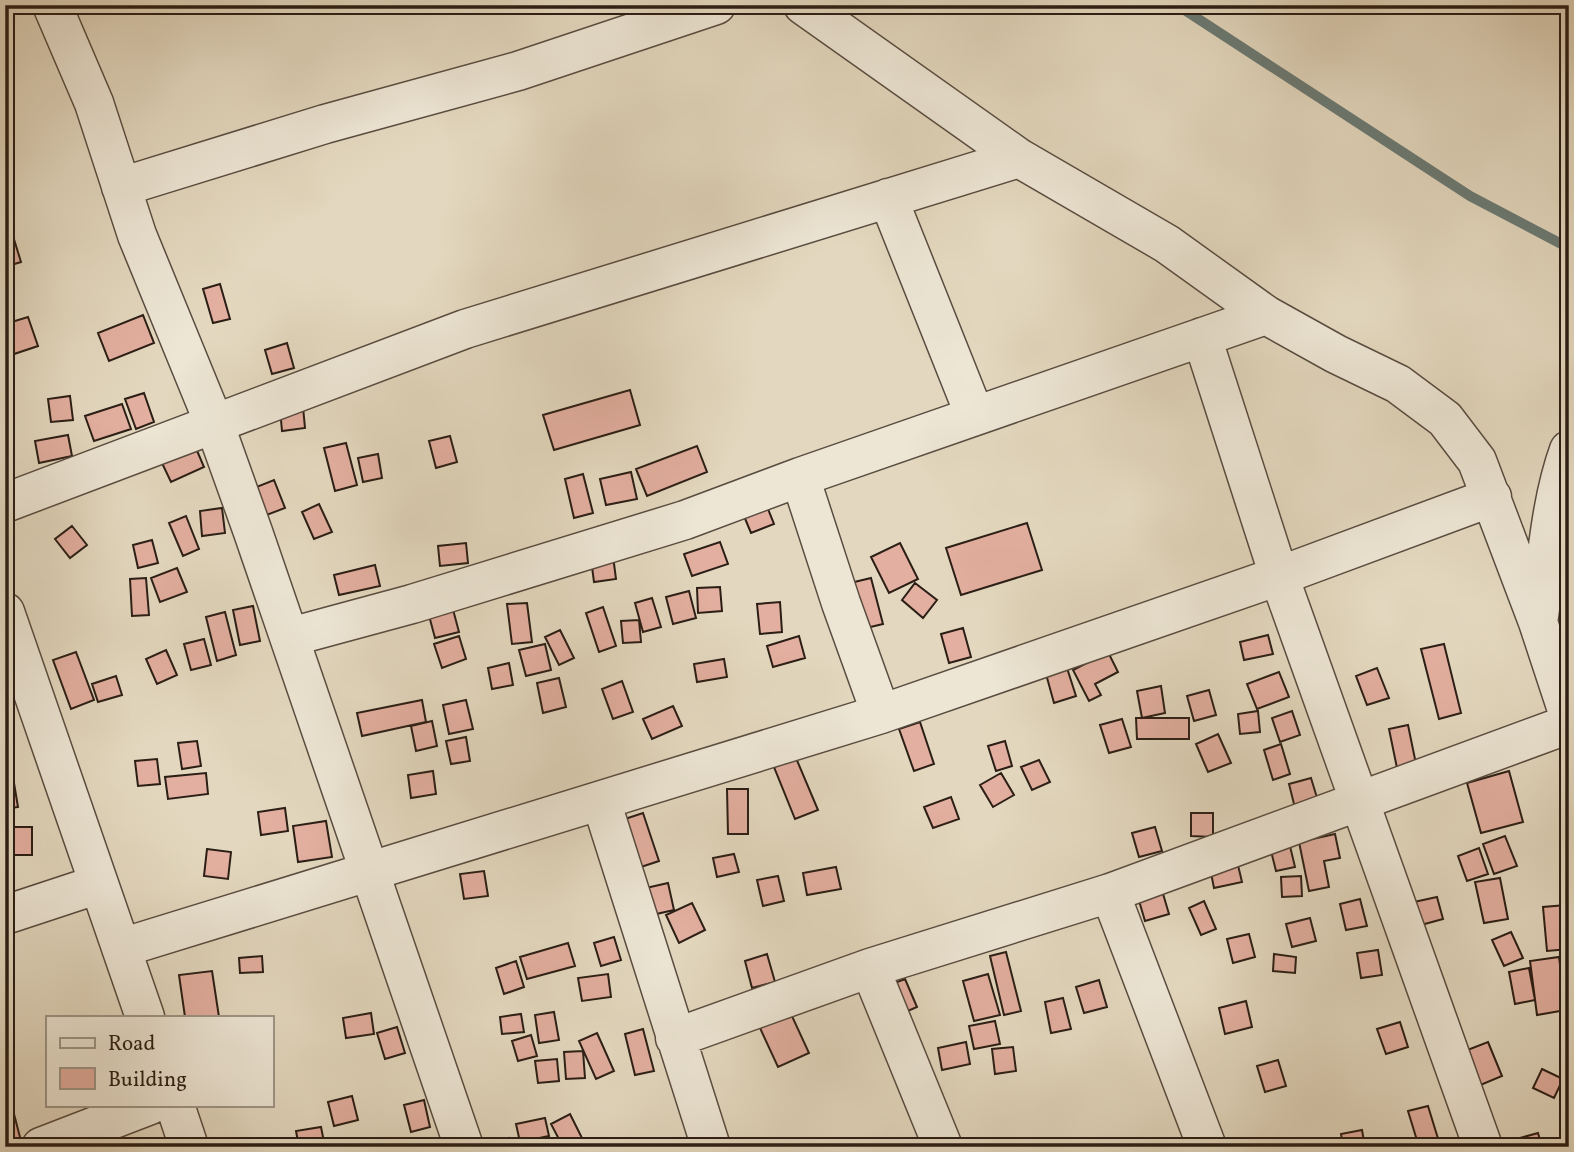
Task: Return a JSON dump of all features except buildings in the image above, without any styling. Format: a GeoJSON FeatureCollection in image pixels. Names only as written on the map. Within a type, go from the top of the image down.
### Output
{"type":"FeatureCollection","features":[{"type":"Feature","properties":{"kind":"street"},"geometry":{"type":"LineString","coordinates":[[52,5],[94,103],[137,234],[214,423],[464,1147]]}},
{"type":"Feature","properties":{"kind":"street"},"geometry":{"type":"LineString","coordinates":[[121,187],[325,124],[518,71],[716,5]]}},
{"type":"Feature","properties":{"kind":"street"},"geometry":{"type":"LineString","coordinates":[[803,5],[1019,158],[1167,244],[1266,315],[1335,354],[1398,384],[1445,419],[1477,461],[1538,622],[1569,716]]}},
{"type":"Feature","properties":{"kind":"street"},"geometry":{"type":"LineString","coordinates":[[5,503],[465,329],[1019,158]]}},
{"type":"Feature","properties":{"kind":"street"},"geometry":{"type":"LineString","coordinates":[[888,198],[975,416]]}},
{"type":"Feature","properties":{"kind":"street"},"geometry":{"type":"LineString","coordinates":[[290,637],[412,604],[685,520],[800,477],[1266,315]]}},
{"type":"Feature","properties":{"kind":"street"},"geometry":{"type":"LineString","coordinates":[[1202,337],[1279,576],[1483,1147]]}},
{"type":"Feature","properties":{"kind":"street"},"geometry":{"type":"LineString","coordinates":[[1538,622],[1552,520],[1561,472],[1569,450]]}},
{"type":"Feature","properties":{"kind":"street"},"geometry":{"type":"LineString","coordinates":[[800,477],[881,714]]}},
{"type":"Feature","properties":{"kind":"street"},"geometry":{"type":"LineString","coordinates":[[121,948],[881,714],[1279,576],[1492,497]]}},
{"type":"Feature","properties":{"kind":"street"},"geometry":{"type":"LineString","coordinates":[[9,636],[145,1016]]}},
{"type":"Feature","properties":{"kind":"street"},"geometry":{"type":"LineString","coordinates":[[675,1038],[870,968],[1110,894],[1569,724]]}},
{"type":"Feature","properties":{"kind":"street"},"geometry":{"type":"LineString","coordinates":[[601,801],[711,1147]]}},
{"type":"Feature","properties":{"kind":"street"},"geometry":{"type":"LineString","coordinates":[[5,915],[99,884]]}},
{"type":"Feature","properties":{"kind":"street"},"geometry":{"type":"LineString","coordinates":[[1110,894],[1207,1147]]}},
{"type":"Feature","properties":{"kind":"street"},"geometry":{"type":"LineString","coordinates":[[870,968],[943,1147]]}},
{"type":"Feature","properties":{"kind":"street"},"geometry":{"type":"LineString","coordinates":[[41,1147],[147,1106]]}},
{"type":"Feature","properties":{"kind":"street"},"geometry":{"type":"LineString","coordinates":[[175,1106],[189,1147]]}},
{"type":"Feature","properties":{"kind":"waterway"},"geometry":{"type":"LineString","coordinates":[[1177,5],[1470,196],[1569,248]]}}]}
